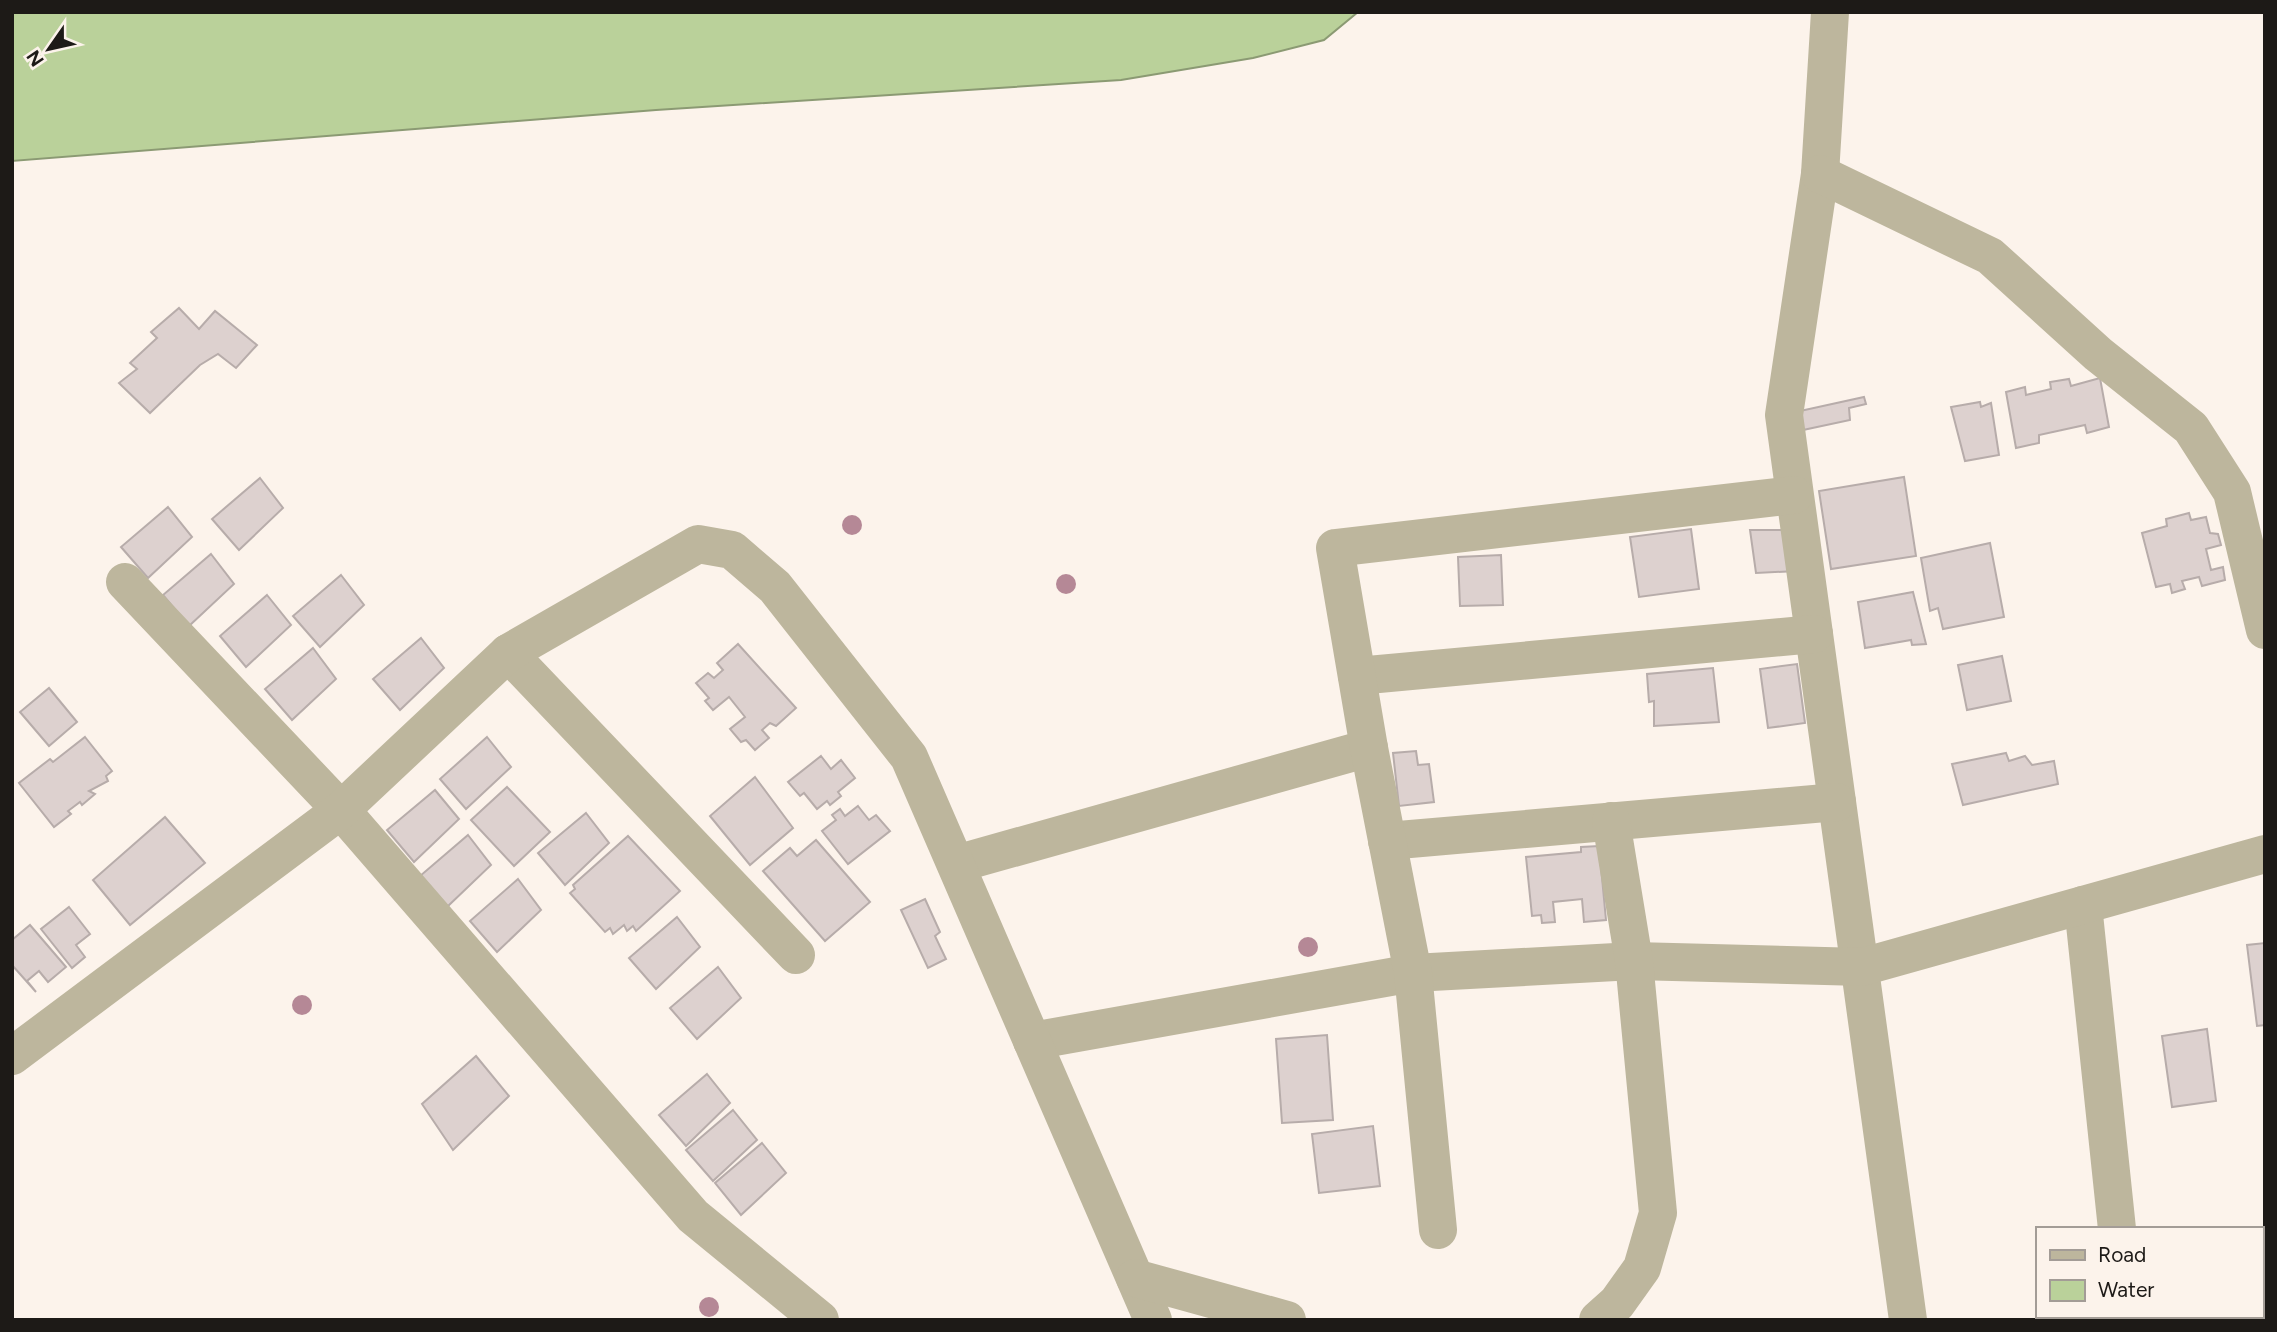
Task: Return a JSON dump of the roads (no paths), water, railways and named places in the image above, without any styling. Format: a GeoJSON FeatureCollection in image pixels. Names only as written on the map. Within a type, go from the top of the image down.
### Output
{"type":"FeatureCollection","features":[{"type":"Feature","properties":{"kind":"street"},"geometry":{"type":"LineString","coordinates":[[1830,12],[1820,174],[1784,415],[1908,1320]]}},
{"type":"Feature","properties":{"kind":"street"},"geometry":{"type":"LineString","coordinates":[[1820,174],[1990,256],[2098,354],[2191,428],[2232,492],[2265,630]]}},
{"type":"Feature","properties":{"kind":"street"},"geometry":{"type":"LineString","coordinates":[[1438,1230],[1413,973],[1369,748],[1335,548],[1794,495]]}},
{"type":"Feature","properties":{"kind":"street"},"geometry":{"type":"LineString","coordinates":[[12,1056],[341,810],[508,653],[698,544],[732,550],[775,587],[909,757],[1153,1320]]}},
{"type":"Feature","properties":{"kind":"street"},"geometry":{"type":"LineString","coordinates":[[125,582],[341,810],[694,1216],[820,1320]]}},
{"type":"Feature","properties":{"kind":"street"},"geometry":{"type":"LineString","coordinates":[[1357,676],[1814,634]]}},
{"type":"Feature","properties":{"kind":"street"},"geometry":{"type":"LineString","coordinates":[[508,653],[796,955]]}},
{"type":"Feature","properties":{"kind":"street"},"geometry":{"type":"LineString","coordinates":[[956,864],[1369,748]]}},
{"type":"Feature","properties":{"kind":"street"},"geometry":{"type":"LineString","coordinates":[[1387,841],[1836,802]]}},
{"type":"Feature","properties":{"kind":"street"},"geometry":{"type":"LineString","coordinates":[[1598,1320],[1617,1303],[1642,1268],[1658,1213],[1634,961],[1611,821]]}},
{"type":"Feature","properties":{"kind":"street"},"geometry":{"type":"LineString","coordinates":[[1032,1041],[1413,973],[1634,961],[1861,967],[2265,854]]}},
{"type":"Feature","properties":{"kind":"street"},"geometry":{"type":"LineString","coordinates":[[2083,905],[2117,1227]]}},
{"type":"Feature","properties":{"kind":"street"},"geometry":{"type":"LineString","coordinates":[[1135,1278],[1287,1320]]}},
{"type":"Feature","properties":{"kind":"water"},"geometry":{"type":"Polygon","coordinates":[[[12,12],[1358,12],[1324,40],[1253,58],[1121,80],[656,110],[12,161],[12,12]]]}}]}
